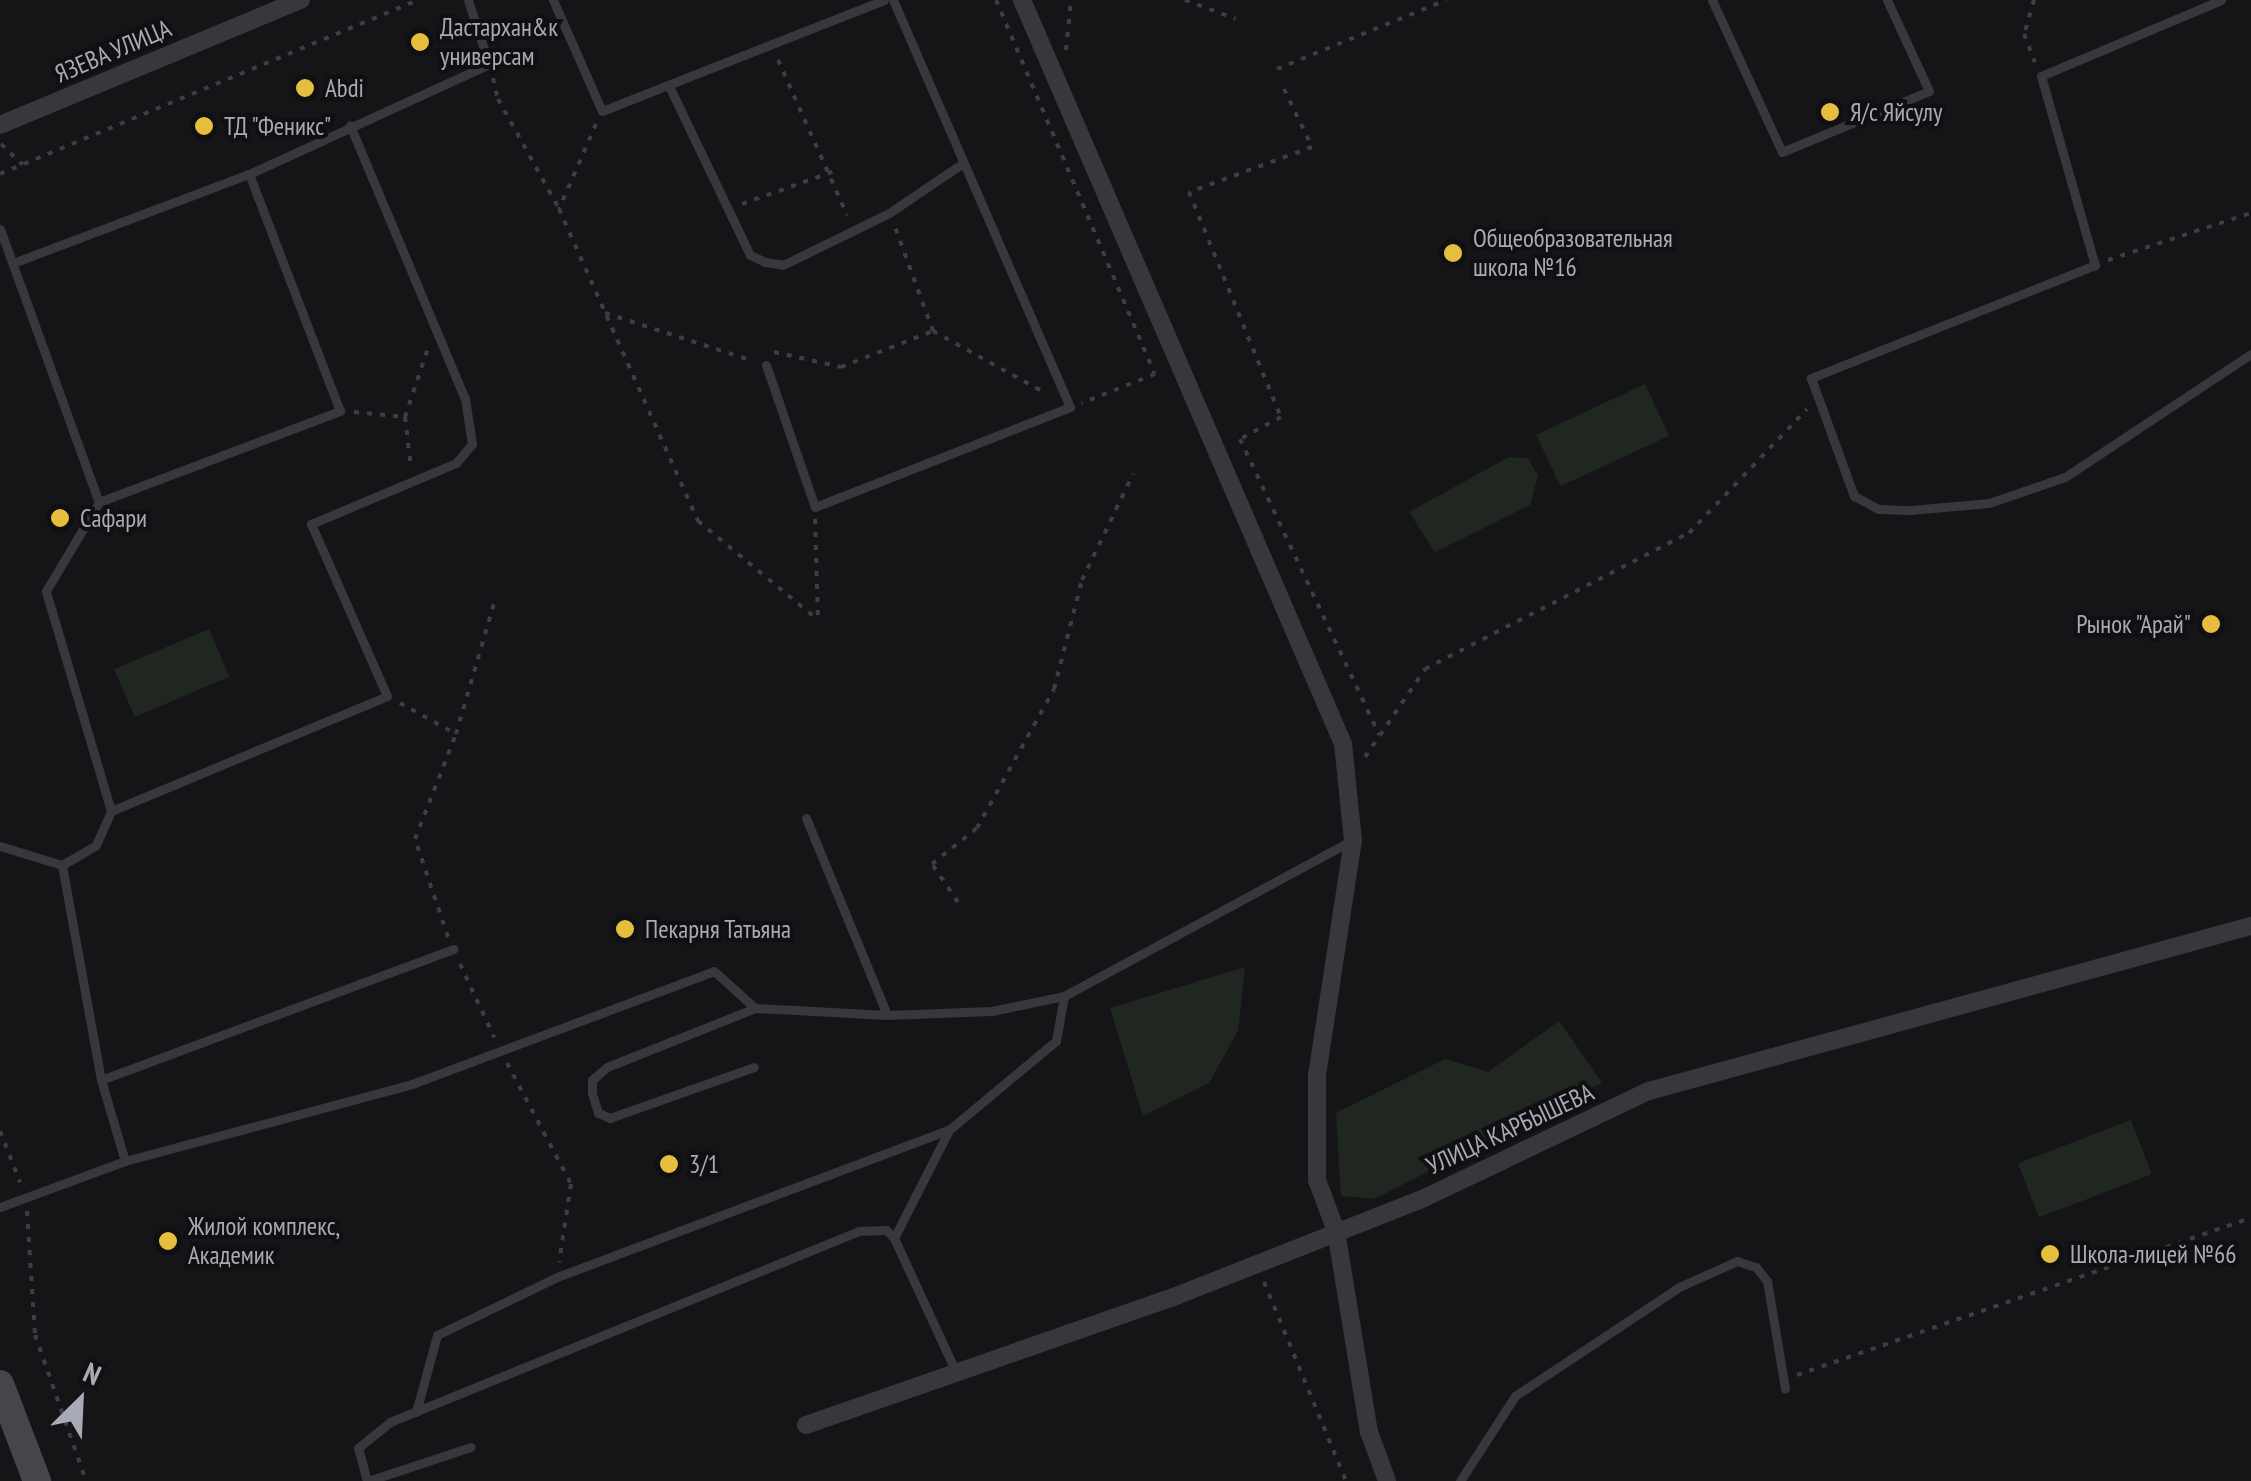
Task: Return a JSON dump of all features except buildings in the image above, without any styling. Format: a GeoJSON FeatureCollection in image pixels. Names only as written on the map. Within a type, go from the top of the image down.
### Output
{"type":"FeatureCollection","features":[{"type":"Feature","properties":{"kind":"main road"},"geometry":{"type":"LineString","coordinates":[[0,1385],[37,1481]]}},
{"type":"Feature","properties":{"kind":"street","name":"ЯЗЕВА УЛИЦА"},"geometry":{"type":"LineString","coordinates":[[0,125],[300,0]]}},
{"type":"Feature","properties":{"kind":"street"},"geometry":{"type":"LineString","coordinates":[[1022,0],[1343,744],[1353,840],[1317,1074],[1317,1180],[1336,1231],[1369,1432],[1387,1481]]}},
{"type":"Feature","properties":{"kind":"street","name":"УЛИЦА КАРБЫШЕВА"},"geometry":{"type":"LineString","coordinates":[[806,1425],[1420,1200],[1649,1092],[2251,926]]}},
{"type":"Feature","properties":{"kind":"lane"},"geometry":{"type":"LineString","coordinates":[[13,262],[249,174],[489,64],[468,0]]}},
{"type":"Feature","properties":{"kind":"lane"},"geometry":{"type":"LineString","coordinates":[[553,0],[602,111],[772,48],[884,0]]}},
{"type":"Feature","properties":{"kind":"lane"},"geometry":{"type":"LineString","coordinates":[[766,365],[815,507],[1070,407],[893,0]]}},
{"type":"Feature","properties":{"kind":"lane"},"geometry":{"type":"LineString","coordinates":[[1712,0],[1782,152],[1929,91],[1887,0]]}},
{"type":"Feature","properties":{"kind":"lane"},"geometry":{"type":"LineString","coordinates":[[2222,0],[2041,76],[2094,265],[1810,378],[1854,496],[1878,509],[1989,503],[2065,477],[2251,354]]}},
{"type":"Feature","properties":{"kind":"lane"},"geometry":{"type":"LineString","coordinates":[[670,88],[750,255],[765,262],[783,264],[890,213],[963,163]]}},
{"type":"Feature","properties":{"kind":"lane"},"geometry":{"type":"LineString","coordinates":[[111,811],[388,696],[311,524],[456,463],[472,444],[464,398],[436,324],[350,125]]}},
{"type":"Feature","properties":{"kind":"lane"},"geometry":{"type":"LineString","coordinates":[[0,846],[62,865],[96,845],[111,811],[46,591],[98,502],[340,411],[249,174]]}},
{"type":"Feature","properties":{"kind":"lane"},"geometry":{"type":"LineString","coordinates":[[0,229],[98,502]]}},
{"type":"Feature","properties":{"kind":"lane"},"geometry":{"type":"LineString","coordinates":[[806,818],[886,1015]]}},
{"type":"Feature","properties":{"kind":"lane"},"geometry":{"type":"LineString","coordinates":[[754,1067],[610,1118],[598,1113],[592,1093],[592,1080],[607,1066],[755,1008],[886,1015],[992,1011],[1064,996],[1353,840]]}},
{"type":"Feature","properties":{"kind":"lane"},"geometry":{"type":"LineString","coordinates":[[62,865],[101,1080],[125,1161]]}},
{"type":"Feature","properties":{"kind":"lane"},"geometry":{"type":"LineString","coordinates":[[101,1080],[452,949]]}},
{"type":"Feature","properties":{"kind":"lane"},"geometry":{"type":"LineString","coordinates":[[0,1207],[125,1161],[412,1084],[500,1048],[714,972],[755,1008]]}},
{"type":"Feature","properties":{"kind":"lane"},"geometry":{"type":"LineString","coordinates":[[416,1412],[437,1335],[557,1277],[948,1130],[1056,1041],[1064,996]]}},
{"type":"Feature","properties":{"kind":"lane"},"geometry":{"type":"LineString","coordinates":[[894,1238],[915,1207],[948,1130]]}},
{"type":"Feature","properties":{"kind":"lane"},"geometry":{"type":"LineString","coordinates":[[471,1447],[368,1481],[358,1448],[416,1412],[859,1231],[886,1230],[894,1238],[956,1372]]}},
{"type":"Feature","properties":{"kind":"lane"},"geometry":{"type":"LineString","coordinates":[[1460,1481],[1515,1396],[1679,1287],[1738,1261],[1756,1266],[1767,1280],[1784,1384]]}},
{"type":"Feature","properties":{"kind":"path"},"geometry":{"type":"LineString","coordinates":[[0,174],[419,0]]}},
{"type":"Feature","properties":{"kind":"path"},"geometry":{"type":"LineString","coordinates":[[890,213],[933,331],[1070,407],[1155,374],[996,0]]}},
{"type":"Feature","properties":{"kind":"path"},"geometry":{"type":"LineString","coordinates":[[1065,66],[1070,0]]}},
{"type":"Feature","properties":{"kind":"path"},"geometry":{"type":"LineString","coordinates":[[1185,0],[1236,19]]}},
{"type":"Feature","properties":{"kind":"path"},"geometry":{"type":"LineString","coordinates":[[1277,70],[1446,0]]}},
{"type":"Feature","properties":{"kind":"path"},"geometry":{"type":"LineString","coordinates":[[2034,0],[2024,34],[2041,76]]}},
{"type":"Feature","properties":{"kind":"path"},"geometry":{"type":"LineString","coordinates":[[772,48],[832,172],[853,228]]}},
{"type":"Feature","properties":{"kind":"path"},"geometry":{"type":"LineString","coordinates":[[489,64],[498,100],[559,209],[698,520],[818,620],[815,507]]}},
{"type":"Feature","properties":{"kind":"path"},"geometry":{"type":"LineString","coordinates":[[1284,89],[1312,147],[1188,192],[1281,417],[1240,439],[1379,735]]}},
{"type":"Feature","properties":{"kind":"path"},"geometry":{"type":"LineString","coordinates":[[559,209],[602,111]]}},
{"type":"Feature","properties":{"kind":"path"},"geometry":{"type":"LineString","coordinates":[[0,144],[23,165]]}},
{"type":"Feature","properties":{"kind":"path"},"geometry":{"type":"LineString","coordinates":[[726,210],[832,172]]}},
{"type":"Feature","properties":{"kind":"path"},"geometry":{"type":"LineString","coordinates":[[2094,265],[2251,213]]}},
{"type":"Feature","properties":{"kind":"path"},"geometry":{"type":"LineString","coordinates":[[605,313],[766,365],[776,348],[841,367],[933,331]]}},
{"type":"Feature","properties":{"kind":"path"},"geometry":{"type":"LineString","coordinates":[[413,482],[405,417],[436,324]]}},
{"type":"Feature","properties":{"kind":"path"},"geometry":{"type":"LineString","coordinates":[[1350,783],[1425,669],[1688,533],[1758,453],[1820,397]]}},
{"type":"Feature","properties":{"kind":"path"},"geometry":{"type":"LineString","coordinates":[[340,411],[405,417]]}},
{"type":"Feature","properties":{"kind":"path"},"geometry":{"type":"LineString","coordinates":[[958,902],[932,864],[977,828],[1054,689],[1082,580],[1134,474]]}},
{"type":"Feature","properties":{"kind":"path"},"geometry":{"type":"LineString","coordinates":[[495,600],[456,734],[415,839],[452,949],[571,1184],[557,1277]]}},
{"type":"Feature","properties":{"kind":"path"},"geometry":{"type":"LineString","coordinates":[[388,696],[456,734]]}},
{"type":"Feature","properties":{"kind":"path"},"geometry":{"type":"LineString","coordinates":[[0,1131],[26,1198],[35,1335],[86,1481]]}},
{"type":"Feature","properties":{"kind":"path"},"geometry":{"type":"LineString","coordinates":[[1784,1384],[2251,1218]]}},
{"type":"Feature","properties":{"kind":"path"},"geometry":{"type":"LineString","coordinates":[[1256,1263],[1346,1481]]}},
{"type":"Feature","properties":{"kind":"shaded area"},"geometry":{"type":"Polygon","coordinates":[[[1645,384],[1669,436],[1560,486],[1536,435],[1645,384]]]}},
{"type":"Feature","properties":{"kind":"shaded area"},"geometry":{"type":"Polygon","coordinates":[[[1509,457],[1528,458],[1538,476],[1530,505],[1435,552],[1409,512],[1509,457]]]}},
{"type":"Feature","properties":{"kind":"shaded area"},"geometry":{"type":"Polygon","coordinates":[[[209,629],[229,677],[135,717],[114,669],[209,629]]]}},
{"type":"Feature","properties":{"kind":"shaded area"},"geometry":{"type":"Polygon","coordinates":[[[1245,967],[1238,1031],[1209,1083],[1143,1116],[1110,1008],[1245,967]]]}},
{"type":"Feature","properties":{"kind":"shaded area"},"geometry":{"type":"Polygon","coordinates":[[[1559,1021],[1602,1083],[1374,1199],[1341,1196],[1336,1113],[1445,1059],[1488,1072],[1559,1021]]]}},
{"type":"Feature","properties":{"kind":"shaded area"},"geometry":{"type":"Polygon","coordinates":[[[2131,1120],[2152,1174],[2039,1218],[2018,1163],[2131,1120]]]}},
{"type":"Feature","properties":{"kind":"place","name":"Дастархан&к универсам"},"geometry":{"type":"Point","coordinates":[420,42]}},
{"type":"Feature","properties":{"kind":"place","name":"Abdi"},"geometry":{"type":"Point","coordinates":[305,88]}},
{"type":"Feature","properties":{"kind":"place","name":"Я/c Яйсулу"},"geometry":{"type":"Point","coordinates":[1830,112]}},
{"type":"Feature","properties":{"kind":"place","name":"ТД \"Феникс\""},"geometry":{"type":"Point","coordinates":[204,126]}},
{"type":"Feature","properties":{"kind":"place","name":"Общеобразовательная школа №16"},"geometry":{"type":"Point","coordinates":[1453,253]}},
{"type":"Feature","properties":{"kind":"place","name":"Сафари"},"geometry":{"type":"Point","coordinates":[60,518]}},
{"type":"Feature","properties":{"kind":"place","name":"Рынок \"Арай\""},"geometry":{"type":"Point","coordinates":[2211,624]}},
{"type":"Feature","properties":{"kind":"place","name":"Пекарня Татьяна"},"geometry":{"type":"Point","coordinates":[625,929]}},
{"type":"Feature","properties":{"kind":"place","name":"3/1"},"geometry":{"type":"Point","coordinates":[669,1164]}},
{"type":"Feature","properties":{"kind":"place","name":"Жилой комплекс, Академик"},"geometry":{"type":"Point","coordinates":[168,1241]}},
{"type":"Feature","properties":{"kind":"place","name":"Школа-лицей №66"},"geometry":{"type":"Point","coordinates":[2050,1254]}}]}
